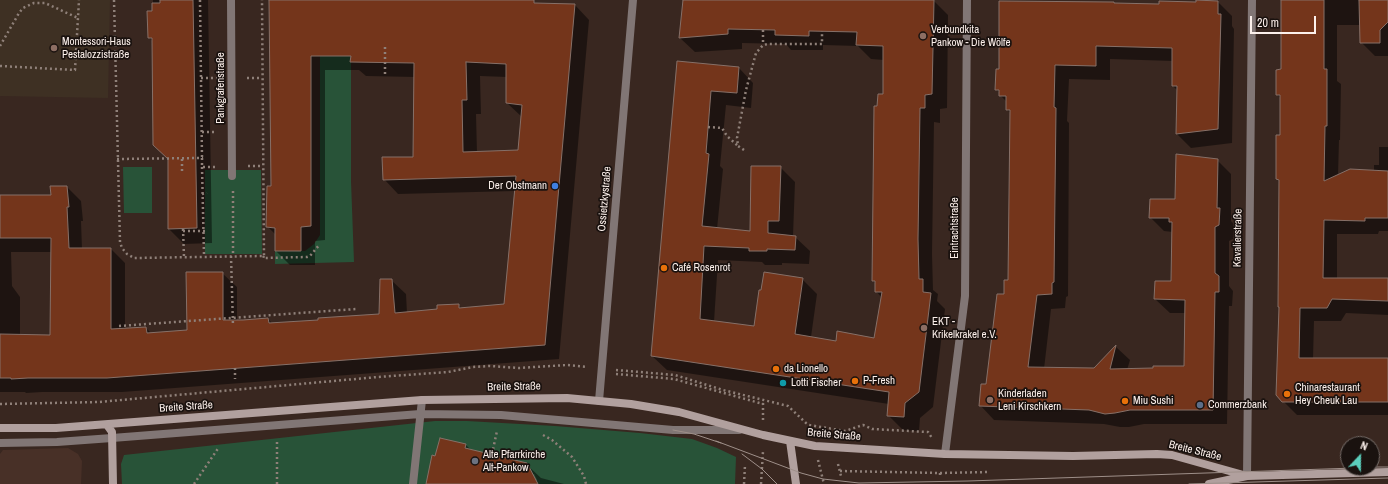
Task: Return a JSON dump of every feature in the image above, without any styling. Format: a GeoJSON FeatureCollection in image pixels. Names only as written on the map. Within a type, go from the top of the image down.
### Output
{"type":"FeatureCollection","features":[{"type":"Feature","properties":{"kind":"main road","name":"Breite Straße"},"geometry":{"type":"LineString","coordinates":[[0,428],[56,428],[108,425],[422,400],[567,398],[632,404],[672,410],[790,441],[821,446],[945,454],[1073,456],[1172,454],[1247,476]]}},
{"type":"Feature","properties":{"kind":"main road"},"geometry":{"type":"LineString","coordinates":[[108,425],[112,432],[113,484]]}},
{"type":"Feature","properties":{"kind":"main road"},"geometry":{"type":"LineString","coordinates":[[790,441],[796,484]]}},
{"type":"Feature","properties":{"kind":"main road","name":"Breite Straße"},"geometry":{"type":"LineString","coordinates":[[1209,484],[1247,476],[1388,472]]}},
{"type":"Feature","properties":{"kind":"street","name":"Pankgrafenstraße"},"geometry":{"type":"LineString","coordinates":[[231,0],[232,176]]}},
{"type":"Feature","properties":{"kind":"street","name":"Ossietzkystraße"},"geometry":{"type":"LineString","coordinates":[[599,401],[633,0]]}},
{"type":"Feature","properties":{"kind":"street","name":"Eintrachtstraße"},"geometry":{"type":"LineString","coordinates":[[945,454],[965,296],[967,0]]}},
{"type":"Feature","properties":{"kind":"street","name":"Kavalierstraße"},"geometry":{"type":"LineString","coordinates":[[1247,476],[1252,0]]}},
{"type":"Feature","properties":{"kind":"street"},"geometry":{"type":"LineString","coordinates":[[413,484],[422,400]]}},
{"type":"Feature","properties":{"kind":"street"},"geometry":{"type":"LineString","coordinates":[[0,443],[57,442],[420,414],[501,415],[673,430],[747,430]]}},
{"type":"Feature","properties":{"kind":"path"},"geometry":{"type":"LineString","coordinates":[[0,66],[75,70],[79,0]]}},
{"type":"Feature","properties":{"kind":"path"},"geometry":{"type":"LineString","coordinates":[[114,0],[120,242],[122,248],[127,254],[134,258],[184,256],[264,256],[263,258],[307,257],[310,256],[320,244]]}},
{"type":"Feature","properties":{"kind":"path"},"geometry":{"type":"LineString","coordinates":[[200,0],[202,194],[205,231],[204,256]]}},
{"type":"Feature","properties":{"kind":"path"},"geometry":{"type":"LineString","coordinates":[[262,0],[264,256]]}},
{"type":"Feature","properties":{"kind":"path"},"geometry":{"type":"LineString","coordinates":[[0,46],[19,12],[23,8],[34,3],[45,3],[78,18]]}},
{"type":"Feature","properties":{"kind":"path"},"geometry":{"type":"LineString","coordinates":[[763,30],[763,45]]}},
{"type":"Feature","properties":{"kind":"path"},"geometry":{"type":"LineString","coordinates":[[738,146],[737,138],[749,76],[756,52],[763,45],[768,44],[822,44],[822,31]]}},
{"type":"Feature","properties":{"kind":"path"},"geometry":{"type":"LineString","coordinates":[[385,47],[385,77]]}},
{"type":"Feature","properties":{"kind":"path"},"geometry":{"type":"LineString","coordinates":[[201,78],[210,78]]}},
{"type":"Feature","properties":{"kind":"path"},"geometry":{"type":"LineString","coordinates":[[252,78],[262,78]]}},
{"type":"Feature","properties":{"kind":"path"},"geometry":{"type":"LineString","coordinates":[[708,127],[722,128],[727,136],[744,150]]}},
{"type":"Feature","properties":{"kind":"path"},"geometry":{"type":"LineString","coordinates":[[117,159],[202,158]]}},
{"type":"Feature","properties":{"kind":"path"},"geometry":{"type":"LineString","coordinates":[[182,159],[182,171]]}},
{"type":"Feature","properties":{"kind":"path"},"geometry":{"type":"LineString","coordinates":[[202,167],[263,166]]}},
{"type":"Feature","properties":{"kind":"path"},"geometry":{"type":"LineString","coordinates":[[232,176],[233,326]]}},
{"type":"Feature","properties":{"kind":"path"},"geometry":{"type":"LineString","coordinates":[[202,194],[207,193]]}},
{"type":"Feature","properties":{"kind":"path"},"geometry":{"type":"LineString","coordinates":[[184,256],[183,230],[205,231]]}},
{"type":"Feature","properties":{"kind":"path"},"geometry":{"type":"LineString","coordinates":[[119,326],[356,309]]}},
{"type":"Feature","properties":{"kind":"path"},"geometry":{"type":"LineString","coordinates":[[0,404],[99,402],[448,372],[484,366],[519,368],[567,365],[585,367]]}},
{"type":"Feature","properties":{"kind":"path"},"geometry":{"type":"LineString","coordinates":[[234,368],[235,379]]}},
{"type":"Feature","properties":{"kind":"path"},"geometry":{"type":"LineString","coordinates":[[617,370],[675,375],[723,390],[788,406],[806,423],[816,426],[845,431],[863,425],[872,429],[928,432],[945,454]]}},
{"type":"Feature","properties":{"kind":"path"},"geometry":{"type":"LineString","coordinates":[[620,374],[674,379],[763,404]]}},
{"type":"Feature","properties":{"kind":"path"},"geometry":{"type":"LineString","coordinates":[[492,454],[499,424]]}},
{"type":"Feature","properties":{"kind":"path"},"geometry":{"type":"LineString","coordinates":[[540,433],[552,440],[572,457],[584,476],[586,484]]}},
{"type":"Feature","properties":{"kind":"path"},"geometry":{"type":"LineString","coordinates":[[277,440],[277,484]]}},
{"type":"Feature","properties":{"kind":"path"},"geometry":{"type":"LineString","coordinates":[[194,484],[219,447]]}},
{"type":"Feature","properties":{"kind":"path"},"geometry":{"type":"LineString","coordinates":[[838,464],[841,476]]}},
{"type":"Feature","properties":{"kind":"path"},"geometry":{"type":"LineString","coordinates":[[744,484],[745,465]]}},
{"type":"Feature","properties":{"kind":"path"},"geometry":{"type":"LineString","coordinates":[[840,471],[940,473],[940,475]]}},
{"type":"Feature","properties":{"kind":"shaded area","name":"Montessori-Haus Pestalozzistraße"},"geometry":{"type":"Polygon","coordinates":[[[0,0],[110,0],[108,98],[0,96],[0,0]]]}},
{"type":"Feature","properties":{"kind":"shaded area"},"geometry":{"type":"Polygon","coordinates":[[[68,448],[78,454],[82,461],[81,484],[0,484],[0,454],[3,450],[68,448]]]}},
{"type":"Feature","properties":{"kind":"green space"},"geometry":{"type":"Polygon","coordinates":[[[320,56],[351,56],[351,181],[354,262],[275,264],[275,251],[305,251],[314,244],[320,235],[320,56]]]}},
{"type":"Feature","properties":{"kind":"green space"},"geometry":{"type":"Polygon","coordinates":[[[123,167],[152,167],[152,213],[124,213],[123,167]]]}},
{"type":"Feature","properties":{"kind":"green space"},"geometry":{"type":"Polygon","coordinates":[[[205,170],[261,170],[262,254],[205,254],[205,170]]]}},
{"type":"Feature","properties":{"kind":"green space"},"geometry":{"type":"Polygon","coordinates":[[[435,421],[467,421],[555,426],[692,439],[736,457],[735,484],[122,484],[121,464],[124,455],[435,421]]]}},
{"type":"Feature","properties":{"kind":"building"},"geometry":{"type":"Polygon","coordinates":[[[160,0],[193,0],[197,228],[168,229],[168,159],[153,145],[152,38],[148,38],[147,11],[152,11],[152,3],[160,3],[160,0]]]}},
{"type":"Feature","properties":{"kind":"building"},"geometry":{"type":"Polygon","coordinates":[[[269,0],[534,0],[534,3],[575,4],[545,345],[107,378],[0,378],[0,334],[50,335],[51,238],[0,238],[0,195],[51,195],[50,186],[67,186],[69,207],[67,207],[69,248],[111,248],[111,329],[146,327],[147,333],[187,330],[186,272],[223,272],[223,320],[268,318],[269,323],[379,314],[380,279],[392,279],[395,313],[437,309],[437,305],[459,304],[459,308],[504,304],[516,176],[383,180],[382,157],[413,157],[414,63],[350,62],[351,56],[311,56],[311,226],[301,227],[301,251],[275,251],[275,228],[266,227],[267,186],[271,186],[269,0]],[[466,62],[467,100],[462,100],[463,152],[518,150],[522,105],[506,103],[506,64],[466,62]]]}},
{"type":"Feature","properties":{"kind":"building"},"geometry":{"type":"Polygon","coordinates":[[[683,0],[934,0],[932,94],[925,95],[925,108],[920,108],[918,239],[919,279],[923,279],[923,292],[931,293],[919,392],[905,403],[904,417],[887,416],[889,392],[651,356],[677,61],[739,67],[737,93],[711,91],[706,153],[709,154],[702,226],[750,231],[751,166],[781,166],[779,221],[768,221],[768,233],[796,236],[795,250],[767,249],[767,251],[749,251],[749,248],[704,246],[700,319],[754,326],[759,290],[761,290],[764,272],[803,278],[795,334],[836,341],[837,331],[874,338],[882,292],[875,292],[875,281],[872,281],[874,106],[877,106],[878,94],[883,94],[883,46],[856,45],[857,32],[809,31],[809,36],[775,35],[775,30],[728,29],[728,34],[679,38],[683,0]]]}},
{"type":"Feature","properties":{"kind":"building"},"geometry":{"type":"Polygon","coordinates":[[[1196,0],[1218,1],[1218,14],[1221,14],[1218,129],[1176,134],[1177,86],[1172,86],[1172,48],[1096,46],[1096,66],[1055,65],[1054,282],[1052,283],[1052,294],[1037,295],[1028,367],[1094,368],[1116,345],[1110,369],[1153,368],[1153,366],[1184,366],[1185,300],[1154,299],[1155,281],[1171,281],[1172,222],[1169,222],[1169,218],[1149,218],[1150,199],[1175,199],[1176,154],[1218,159],[1217,208],[1220,208],[1219,225],[1215,227],[1215,273],[1219,276],[1219,292],[1215,292],[1213,410],[1130,410],[1105,414],[1089,410],[979,406],[981,384],[986,384],[997,294],[1004,294],[1004,280],[1008,280],[1010,110],[1006,110],[1006,96],[999,96],[999,90],[995,90],[996,69],[999,69],[999,1],[1159,4],[1159,1],[1196,2],[1196,0]]]}},
{"type":"Feature","properties":{"kind":"building"},"geometry":{"type":"Polygon","coordinates":[[[1281,0],[1324,0],[1324,69],[1327,69],[1327,126],[1325,126],[1324,181],[1350,169],[1388,171],[1388,218],[1365,218],[1365,221],[1324,220],[1323,278],[1388,278],[1388,301],[1332,299],[1327,308],[1300,308],[1299,358],[1388,358],[1388,402],[1282,402],[1276,395],[1279,307],[1279,180],[1276,179],[1276,135],[1280,135],[1280,95],[1276,95],[1276,70],[1281,69],[1281,0]]]}},
{"type":"Feature","properties":{"kind":"building"},"geometry":{"type":"Polygon","coordinates":[[[1359,0],[1388,0],[1388,22],[1380,30],[1380,43],[1360,43],[1359,0]]]}},
{"type":"Feature","properties":{"kind":"building","name":"Alte Pfarrkirche Alt-Pankow"},"geometry":{"type":"Polygon","coordinates":[[[440,438],[466,444],[465,448],[527,463],[538,484],[426,484],[432,455],[435,456],[440,438]]]}},
{"type":"Feature","properties":{"kind":"tram line"},"geometry":{"type":"LineString","coordinates":[[673,430],[694,434],[721,443]]}},
{"type":"Feature","properties":{"kind":"tram line"},"geometry":{"type":"LineString","coordinates":[[716,441],[801,473],[823,479],[859,483],[968,481],[1340,469]]}},
{"type":"Feature","properties":{"kind":"tram line"},"geometry":{"type":"LineString","coordinates":[[742,454],[762,469],[777,484]]}},
{"type":"Feature","properties":{"kind":"tram line"},"geometry":{"type":"LineString","coordinates":[[1380,467],[1388,467]]}},
{"type":"Feature","properties":{"kind":"tram line"},"geometry":{"type":"LineString","coordinates":[[1189,484],[1388,478]]}},
{"type":"Feature","properties":{"kind":"place","name":"Verbundkita Pankow - Die Wölfe"},"geometry":{"type":"Point","coordinates":[923,36]}},
{"type":"Feature","properties":{"kind":"place","name":"Montessori-Haus Pestalozzistraße"},"geometry":{"type":"Point","coordinates":[54,48]}},
{"type":"Feature","properties":{"kind":"place","name":"Der Obstmann"},"geometry":{"type":"Point","coordinates":[555,186]}},
{"type":"Feature","properties":{"kind":"place","name":"Café Rosenrot"},"geometry":{"type":"Point","coordinates":[664,268]}},
{"type":"Feature","properties":{"kind":"place","name":"EKT - Krikelkrakel e.V."},"geometry":{"type":"Point","coordinates":[924,328]}},
{"type":"Feature","properties":{"kind":"place","name":"da Lionello"},"geometry":{"type":"Point","coordinates":[776,369]}},
{"type":"Feature","properties":{"kind":"place","name":"P-Fresh"},"geometry":{"type":"Point","coordinates":[855,381]}},
{"type":"Feature","properties":{"kind":"place","name":"Lotti Fischer"},"geometry":{"type":"Point","coordinates":[783,383]}},
{"type":"Feature","properties":{"kind":"place","name":"Chinarestaurant Hey Cheuk Lau"},"geometry":{"type":"Point","coordinates":[1287,394]}},
{"type":"Feature","properties":{"kind":"place","name":"Kinderladen Leni Kirschkern"},"geometry":{"type":"Point","coordinates":[990,400]}},
{"type":"Feature","properties":{"kind":"place","name":"Miu Sushi"},"geometry":{"type":"Point","coordinates":[1125,401]}},
{"type":"Feature","properties":{"kind":"place","name":"Commerzbank"},"geometry":{"type":"Point","coordinates":[1200,405]}},
{"type":"Feature","properties":{"kind":"place","name":"Alte Pfarrkirche Alt-Pankow"},"geometry":{"type":"Point","coordinates":[475,461]}}]}
